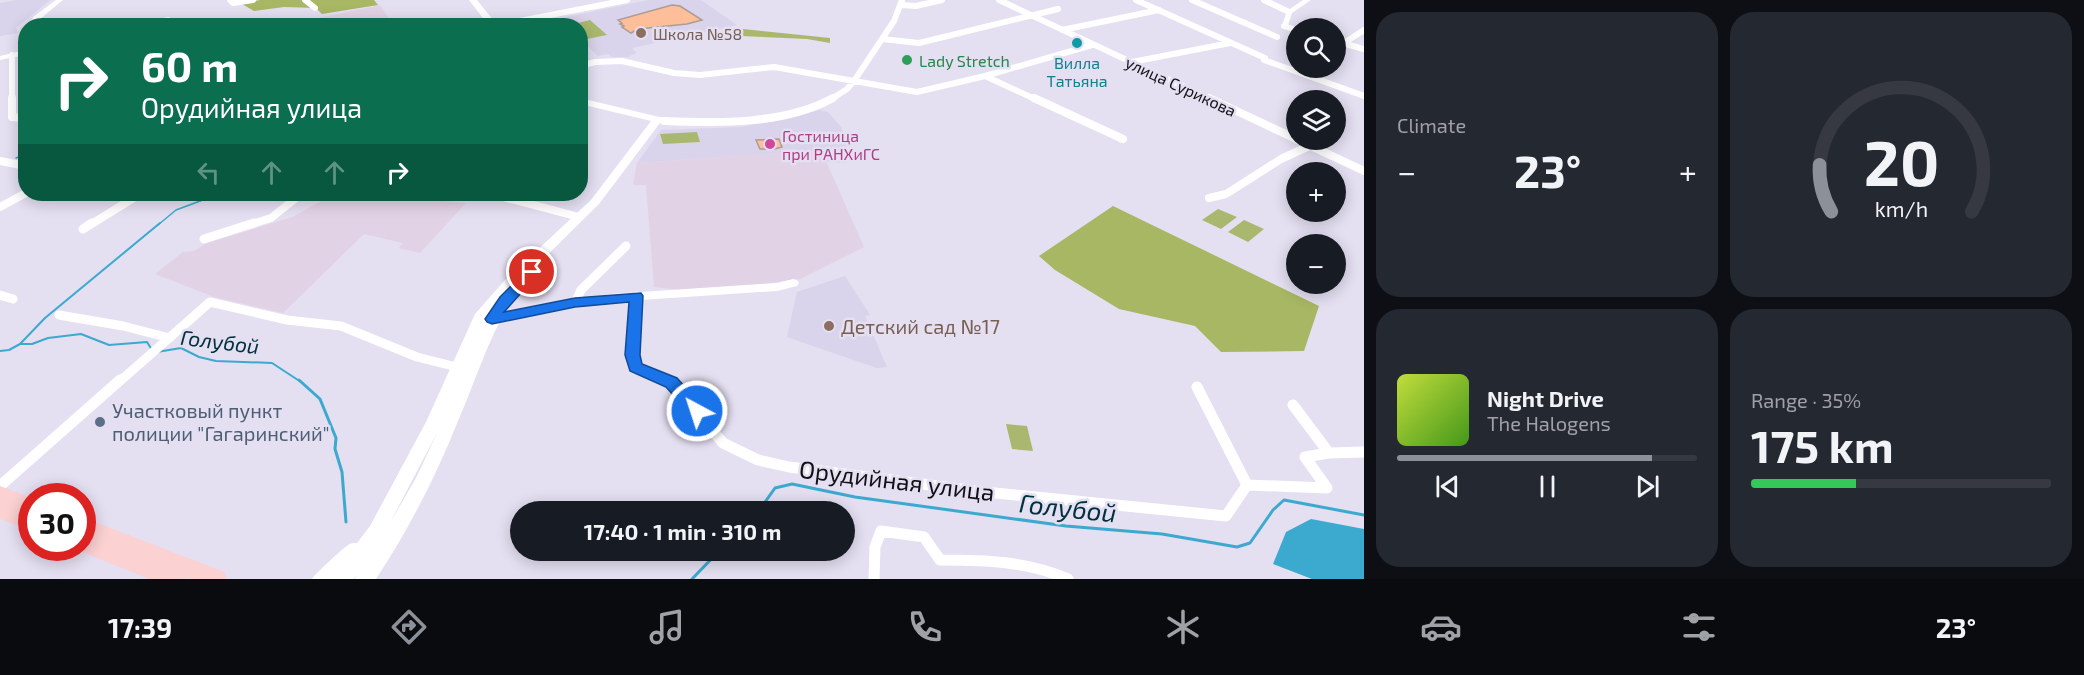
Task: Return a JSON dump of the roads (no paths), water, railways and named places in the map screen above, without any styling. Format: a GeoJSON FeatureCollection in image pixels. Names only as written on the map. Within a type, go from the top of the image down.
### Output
{"type":"FeatureCollection","features":[{"type":"Feature","properties":{"kind":"main road"},"geometry":{"type":"LineString","coordinates":[[473,0],[488,18]]}},
{"type":"Feature","properties":{"kind":"main road"},"geometry":{"type":"LineString","coordinates":[[588,103],[661,120]]}},
{"type":"Feature","properties":{"kind":"main road"},"geometry":{"type":"LineString","coordinates":[[365,579],[457,367],[504,290],[609,185],[661,120]]}},
{"type":"Feature","properties":{"kind":"main road"},"geometry":{"type":"LineString","coordinates":[[343,579],[384,536],[450,423],[486,318],[602,205],[661,120]]}},
{"type":"Feature","properties":{"kind":"main road"},"geometry":{"type":"LineString","coordinates":[[0,495],[18,502]]}},
{"type":"Feature","properties":{"kind":"main road"},"geometry":{"type":"LineString","coordinates":[[0,510],[18,517]]}},
{"type":"Feature","properties":{"kind":"main road"},"geometry":{"type":"LineString","coordinates":[[96,532],[216,579]]}},
{"type":"Feature","properties":{"kind":"main road"},"geometry":{"type":"LineString","coordinates":[[322,579],[384,536]]}},
{"type":"Feature","properties":{"kind":"main road"},"geometry":{"type":"LineString","coordinates":[[376,579],[384,536]]}},
{"type":"Feature","properties":{"kind":"main road"},"geometry":{"type":"LineString","coordinates":[[96,548],[175,579]]}},
{"type":"Feature","properties":{"kind":"street"},"geometry":{"type":"LineString","coordinates":[[41,18],[60,0]]}},
{"type":"Feature","properties":{"kind":"street"},"geometry":{"type":"LineString","coordinates":[[230,0],[233,3],[253,0]]}},
{"type":"Feature","properties":{"kind":"street"},"geometry":{"type":"LineString","coordinates":[[305,0],[315,8]]}},
{"type":"Feature","properties":{"kind":"street"},"geometry":{"type":"LineString","coordinates":[[532,18],[627,0]]}},
{"type":"Feature","properties":{"kind":"street"},"geometry":{"type":"LineString","coordinates":[[661,120],[730,121],[782,114],[835,96],[854,80],[882,39],[902,2],[916,6],[942,0]]}},
{"type":"Feature","properties":{"kind":"street","name":"улица Сурикова"},"geometry":{"type":"LineString","coordinates":[[999,0],[1286,135]]}},
{"type":"Feature","properties":{"kind":"street"},"geometry":{"type":"LineString","coordinates":[[1136,0],[1264,59],[1364,96]]}},
{"type":"Feature","properties":{"kind":"street"},"geometry":{"type":"LineString","coordinates":[[1192,0],[1277,37]]}},
{"type":"Feature","properties":{"kind":"street"},"geometry":{"type":"LineString","coordinates":[[1264,0],[1289,12]]}},
{"type":"Feature","properties":{"kind":"street"},"geometry":{"type":"LineString","coordinates":[[1284,26],[1289,12],[1308,0]]}},
{"type":"Feature","properties":{"kind":"street"},"geometry":{"type":"LineString","coordinates":[[882,39],[919,43],[1058,9]]}},
{"type":"Feature","properties":{"kind":"street"},"geometry":{"type":"LineString","coordinates":[[1062,30],[1159,10]]}},
{"type":"Feature","properties":{"kind":"street"},"geometry":{"type":"LineString","coordinates":[[1346,42],[1364,30]]}},
{"type":"Feature","properties":{"kind":"street"},"geometry":{"type":"LineString","coordinates":[[1131,63],[1230,43]]}},
{"type":"Feature","properties":{"kind":"street"},"geometry":{"type":"LineString","coordinates":[[1346,44],[1364,49]]}},
{"type":"Feature","properties":{"kind":"street"},"geometry":{"type":"LineString","coordinates":[[588,64],[622,61],[674,73],[708,75],[774,67],[917,92],[985,76],[1092,45]]}},
{"type":"Feature","properties":{"kind":"street"},"geometry":{"type":"LineString","coordinates":[[0,58],[18,53]]}},
{"type":"Feature","properties":{"kind":"street"},"geometry":{"type":"LineString","coordinates":[[12,55],[12,117],[18,117]]}},
{"type":"Feature","properties":{"kind":"street"},"geometry":{"type":"LineString","coordinates":[[985,76],[1122,140]]}},
{"type":"Feature","properties":{"kind":"street"},"geometry":{"type":"LineString","coordinates":[[1209,198],[1226,194],[1281,159],[1300,150]]}},
{"type":"Feature","properties":{"kind":"street","name":"улица Сурикова"},"geometry":{"type":"LineString","coordinates":[[1318,150],[1364,171]]}},
{"type":"Feature","properties":{"kind":"street"},"geometry":{"type":"LineString","coordinates":[[0,161],[18,164]]}},
{"type":"Feature","properties":{"kind":"street"},"geometry":{"type":"LineString","coordinates":[[0,207],[18,197]]}},
{"type":"Feature","properties":{"kind":"street"},"geometry":{"type":"LineString","coordinates":[[83,229],[129,201]]}},
{"type":"Feature","properties":{"kind":"street"},"geometry":{"type":"LineString","coordinates":[[204,239],[271,218],[292,201]]}},
{"type":"Feature","properties":{"kind":"street"},"geometry":{"type":"LineString","coordinates":[[518,201],[579,217]]}},
{"type":"Feature","properties":{"kind":"street"},"geometry":{"type":"LineString","coordinates":[[575,303],[581,290],[626,246]]}},
{"type":"Feature","properties":{"kind":"street"},"geometry":{"type":"LineString","coordinates":[[486,318],[575,303],[636,296],[777,287],[793,283]]}},
{"type":"Feature","properties":{"kind":"street"},"geometry":{"type":"LineString","coordinates":[[0,295],[13,299]]}},
{"type":"Feature","properties":{"kind":"street","name":"Орудийная улица"},"geometry":{"type":"LineString","coordinates":[[636,296],[632,355],[635,367],[672,382],[723,443],[758,460],[789,467],[985,492],[1226,516],[1247,485]]}},
{"type":"Feature","properties":{"kind":"street"},"geometry":{"type":"LineString","coordinates":[[0,486],[210,302],[287,320],[341,326],[417,357],[457,367]]}},
{"type":"Feature","properties":{"kind":"street"},"geometry":{"type":"LineString","coordinates":[[59,315],[123,326],[170,338]]}},
{"type":"Feature","properties":{"kind":"street"},"geometry":{"type":"LineString","coordinates":[[1197,387],[1247,485],[1327,488],[1305,457],[1329,453],[1364,452]]}},
{"type":"Feature","properties":{"kind":"street"},"geometry":{"type":"LineString","coordinates":[[1293,405],[1329,453]]}},
{"type":"Feature","properties":{"kind":"street"},"geometry":{"type":"LineString","coordinates":[[874,579],[875,547],[881,531],[924,537],[940,560],[957,559],[1024,573],[1053,570],[1068,579]]}},
{"type":"Feature","properties":{"kind":"water"},"geometry":{"type":"Polygon","coordinates":[[[1311,519],[1364,529],[1364,579],[1312,579],[1273,564],[1286,532],[1311,519]]]}},
{"type":"Feature","properties":{"kind":"waterway"},"geometry":{"type":"LineString","coordinates":[[158,225],[176,210],[200,201]]}},
{"type":"Feature","properties":{"kind":"waterway"},"geometry":{"type":"LineString","coordinates":[[20,344],[45,318],[160,223]]}},
{"type":"Feature","properties":{"kind":"waterway","name":"Голубой"},"geometry":{"type":"LineString","coordinates":[[20,344],[32,344],[48,338],[81,334],[109,345],[147,342],[152,350]]}},
{"type":"Feature","properties":{"kind":"waterway"},"geometry":{"type":"LineString","coordinates":[[0,351],[9,350],[20,344]]}},
{"type":"Feature","properties":{"kind":"waterway","name":"Голубой"},"geometry":{"type":"LineString","coordinates":[[157,352],[181,348],[199,357],[216,361],[272,363],[301,382]]}},
{"type":"Feature","properties":{"kind":"waterway","name":"Голубой"},"geometry":{"type":"LineString","coordinates":[[299,380],[320,399],[336,438],[335,449],[342,472],[346,522]]}},
{"type":"Feature","properties":{"kind":"waterway","name":"Голубой"},"geometry":{"type":"LineString","coordinates":[[766,501],[775,488],[792,484],[855,497],[1066,526],[1162,534],[1237,547],[1250,543],[1273,510],[1284,500],[1364,515]]}},
{"type":"Feature","properties":{"kind":"waterway","name":"Голубой"},"geometry":{"type":"LineString","coordinates":[[692,579],[709,561]]}},
{"type":"Feature","properties":{"kind":"place","name":"Школа №58"},"geometry":{"type":"Point","coordinates":[641,33]}},
{"type":"Feature","properties":{"kind":"place","name":"Вилла Татьяна"},"geometry":{"type":"Point","coordinates":[1077,43]}},
{"type":"Feature","properties":{"kind":"place","name":"Lady Stretch"},"geometry":{"type":"Point","coordinates":[907,60]}},
{"type":"Feature","properties":{"kind":"place","name":"Гостиница при РАНХиГС"},"geometry":{"type":"Point","coordinates":[770,144]}},
{"type":"Feature","properties":{"kind":"place","name":"Детский сад №17"},"geometry":{"type":"Point","coordinates":[829,326]}},
{"type":"Feature","properties":{"kind":"place","name":"Участковый пункт полиции \"Гагаринский\""},"geometry":{"type":"Point","coordinates":[100,422]}}]}
